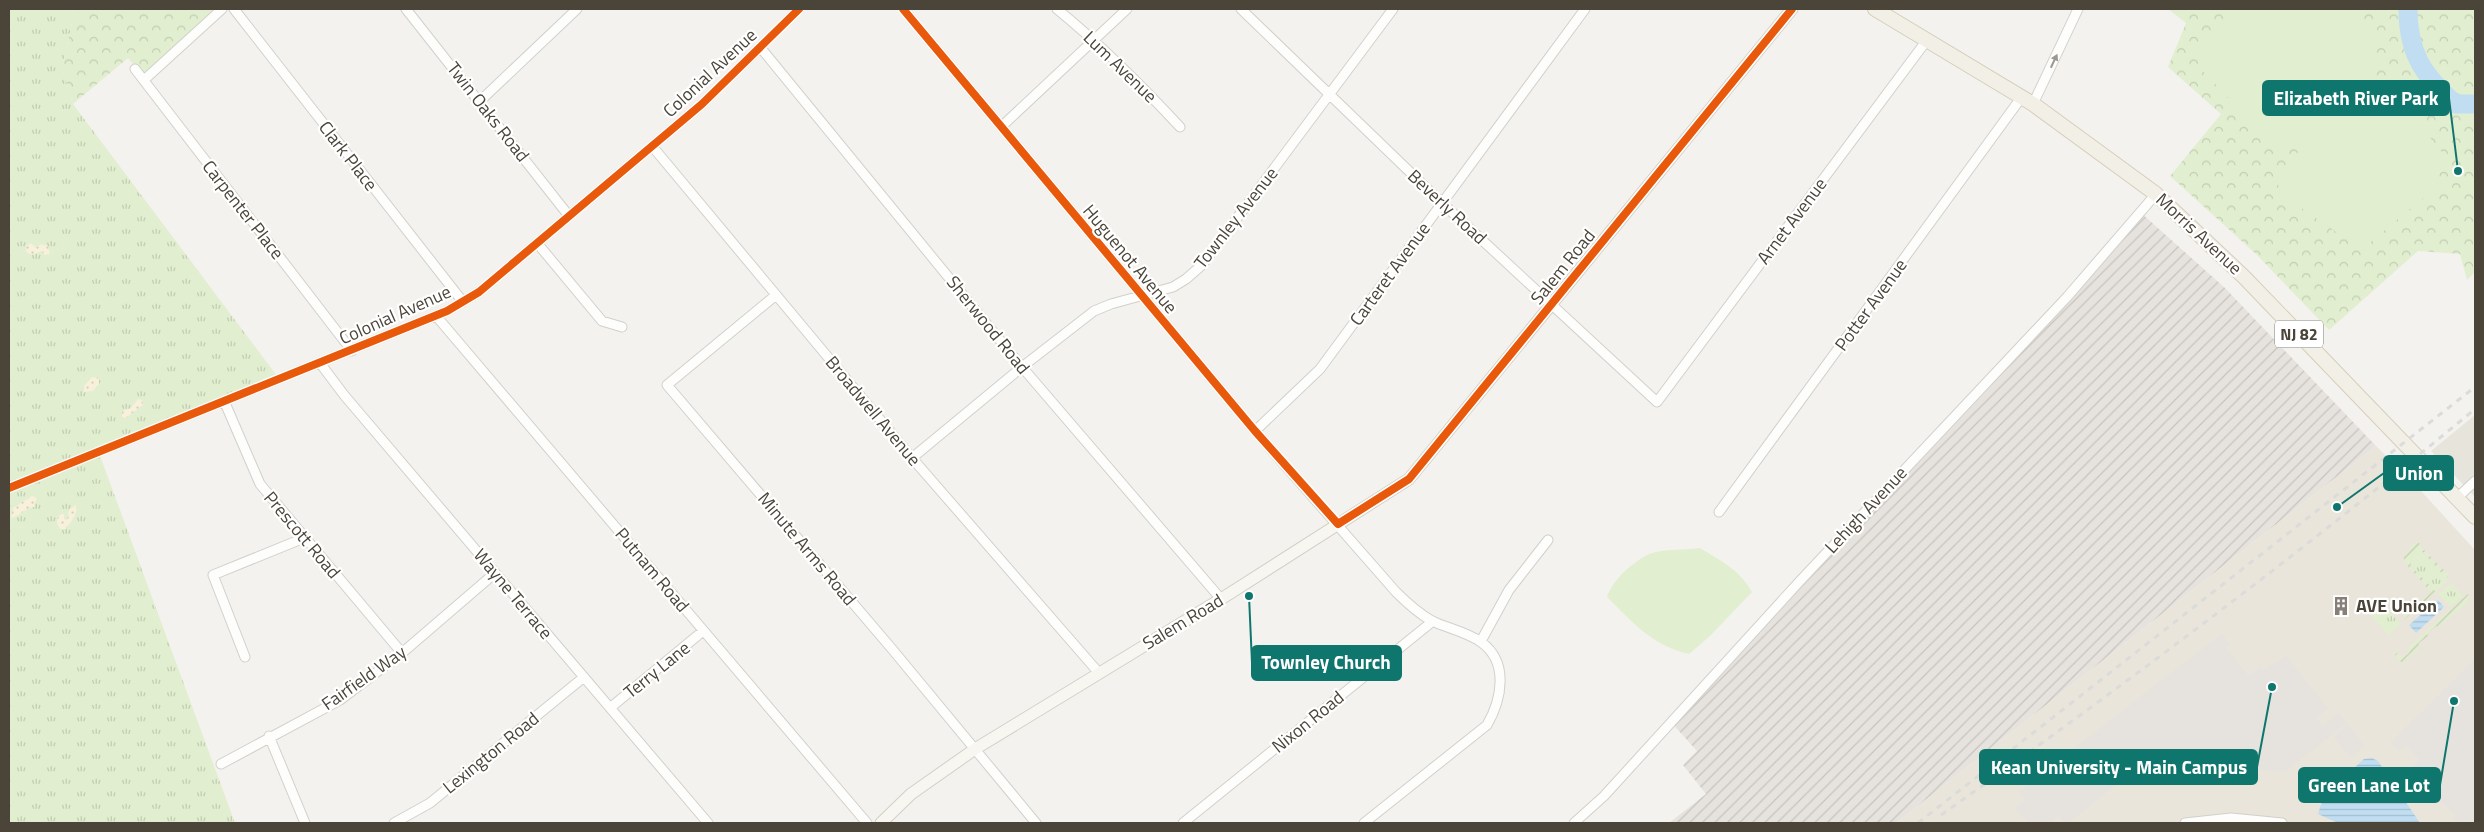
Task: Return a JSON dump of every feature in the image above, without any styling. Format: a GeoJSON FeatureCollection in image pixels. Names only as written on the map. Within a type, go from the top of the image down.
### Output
{"type":"FeatureCollection","features":[{"type":"Feature","properties":{"kind":"main road","name":"Morris Avenue"},"geometry":{"type":"LineString","coordinates":[[1875,9],[2027,101],[2106,156],[2156,194],[2244,277],[2475,517]]}},
{"type":"Feature","properties":{"kind":"street"},"geometry":{"type":"LineString","coordinates":[[144,80],[222,9]]}},
{"type":"Feature","properties":{"kind":"street","name":"Clark Place"},"geometry":{"type":"LineString","coordinates":[[234,9],[463,302]]}},
{"type":"Feature","properties":{"kind":"street","name":"Twin Oaks Road"},"geometry":{"type":"LineString","coordinates":[[406,9],[569,216]]}},
{"type":"Feature","properties":{"kind":"street"},"geometry":{"type":"LineString","coordinates":[[480,101],[577,9]]}},
{"type":"Feature","properties":{"kind":"street","name":"Colonial Avenue"},"geometry":{"type":"LineString","coordinates":[[9,488],[437,317],[463,302],[479,292],[702,104],[799,9]]}},
{"type":"Feature","properties":{"kind":"street","name":"Huguenot Avenue"},"geometry":{"type":"LineString","coordinates":[[903,9],[1255,431],[1396,592],[1407,603],[1433,621],[1481,641],[1492,652],[1502,688],[1494,713],[1487,725],[1364,823]]}},
{"type":"Feature","properties":{"kind":"street","name":"Lum Avenue"},"geometry":{"type":"LineString","coordinates":[[1057,9],[1094,39],[1180,127]]}},
{"type":"Feature","properties":{"kind":"street"},"geometry":{"type":"LineString","coordinates":[[1000,127],[1127,9]]}},
{"type":"Feature","properties":{"kind":"street","name":"Beverly Road"},"geometry":{"type":"LineString","coordinates":[[1241,9],[1442,203],[1657,402]]}},
{"type":"Feature","properties":{"kind":"street","name":"Townley Avenue"},"geometry":{"type":"LineString","coordinates":[[912,458],[1022,367],[1094,311],[1111,304],[1173,287],[1202,265],[1393,9]]}},
{"type":"Feature","properties":{"kind":"street","name":"Carteret Avenue"},"geometry":{"type":"LineString","coordinates":[[1255,431],[1320,369],[1585,9]]}},
{"type":"Feature","properties":{"kind":"street","name":"Salem Road"},"geometry":{"type":"LineString","coordinates":[[881,823],[912,794],[975,748],[1221,599],[1409,479],[1792,9]]}},
{"type":"Feature","properties":{"kind":"street","name":"Potter Avenue"},"geometry":{"type":"LineString","coordinates":[[1719,512],[2027,101],[2078,9]]}},
{"type":"Feature","properties":{"kind":"street","name":"Arnet Avenue"},"geometry":{"type":"LineString","coordinates":[[1657,402],[1927,40]]}},
{"type":"Feature","properties":{"kind":"street","name":"Sherwood Road"},"geometry":{"type":"LineString","coordinates":[[760,47],[1022,367],[1221,599]]}},
{"type":"Feature","properties":{"kind":"street","name":"Carpenter Place"},"geometry":{"type":"LineString","coordinates":[[135,69],[352,350]]}},
{"type":"Feature","properties":{"kind":"street","name":"Broadwell Avenue"},"geometry":{"type":"LineString","coordinates":[[652,146],[912,458],[1099,673]]}},
{"type":"Feature","properties":{"kind":"street","name":"Lehigh Avenue"},"geometry":{"type":"LineString","coordinates":[[1574,823],[1604,796],[1799,582],[2067,297],[2156,194]]}},
{"type":"Feature","properties":{"kind":"street"},"geometry":{"type":"LineString","coordinates":[[537,243],[602,321],[622,327]]}},
{"type":"Feature","properties":{"kind":"street","name":"Minute Arms Road"},"geometry":{"type":"LineString","coordinates":[[776,295],[667,385],[975,748],[1036,823]]}},
{"type":"Feature","properties":{"kind":"street","name":"Putnam Road"},"geometry":{"type":"LineString","coordinates":[[437,317],[867,823]]}},
{"type":"Feature","properties":{"kind":"street","name":"Wayne Terrace"},"geometry":{"type":"LineString","coordinates":[[320,363],[344,396],[708,823]]}},
{"type":"Feature","properties":{"kind":"street","name":"Prescott Road"},"geometry":{"type":"LineString","coordinates":[[225,403],[260,484],[402,653]]}},
{"type":"Feature","properties":{"kind":"street"},"geometry":{"type":"LineString","coordinates":[[2457,498],[2475,481]]}},
{"type":"Feature","properties":{"kind":"street"},"geometry":{"type":"LineString","coordinates":[[245,657],[213,575],[304,538]]}},
{"type":"Feature","properties":{"kind":"street"},"geometry":{"type":"LineString","coordinates":[[1481,641],[1509,590],[1548,540]]}},
{"type":"Feature","properties":{"kind":"street","name":"Fairfield Way"},"geometry":{"type":"LineString","coordinates":[[221,764],[269,736],[340,700],[402,653],[495,573]]}},
{"type":"Feature","properties":{"kind":"street","name":"Nixon Road"},"geometry":{"type":"LineString","coordinates":[[1183,823],[1433,621]]}},
{"type":"Feature","properties":{"kind":"street","name":"Terry Lane"},"geometry":{"type":"LineString","coordinates":[[610,708],[703,632]]}},
{"type":"Feature","properties":{"kind":"street","name":"Lexington Road"},"geometry":{"type":"LineString","coordinates":[[394,823],[430,803],[584,677]]}},
{"type":"Feature","properties":{"kind":"street"},"geometry":{"type":"LineString","coordinates":[[269,736],[305,823]]}},
{"type":"Feature","properties":{"kind":"street"},"geometry":{"type":"LineString","coordinates":[[2185,823],[2231,818],[2282,823]]}},
{"type":"Feature","properties":{"kind":"shaded area"},"geometry":{"type":"Polygon","coordinates":[[[2140,212],[2225,288],[2376,446],[1896,823],[1669,823],[1706,794],[1683,765],[1697,751],[1669,720],[2140,212]]]}},
{"type":"Feature","properties":{"kind":"shaded area"},"geometry":{"type":"Polygon","coordinates":[[[2475,415],[2475,497],[2431,451],[2475,415]]]}},
{"type":"Feature","properties":{"kind":"shaded area"},"geometry":{"type":"Polygon","coordinates":[[[2376,446],[2411,480],[2475,550],[2475,823],[1896,823],[2376,446]]]}},
{"type":"Feature","properties":{"kind":"shaded area"},"geometry":{"type":"Polygon","coordinates":[[[2222,633],[2230,645],[2226,648],[2248,675],[2260,667],[2263,670],[2286,656],[2328,708],[2317,717],[2323,725],[2338,713],[2347,723],[2285,772],[2210,769],[2174,775],[2137,786],[2132,772],[2069,823],[2064,823],[2058,816],[2051,823],[2029,823],[2015,809],[2025,800],[2018,792],[2222,633]]]}},
{"type":"Feature","properties":{"kind":"shaded area"},"geometry":{"type":"Polygon","coordinates":[[[2475,659],[2475,823],[2468,821],[2458,823],[2453,819],[2456,816],[2409,769],[2419,760],[2406,746],[2399,752],[2390,743],[2475,659]]]}},
{"type":"Feature","properties":{"kind":"shaded area"},"geometry":{"type":"Polygon","coordinates":[[[2348,724],[2365,746],[2351,758],[2333,736],[2348,724]]]}},
{"type":"Feature","properties":{"kind":"green space"},"geometry":{"type":"Polygon","coordinates":[[[9,9],[75,9],[62,69],[73,104],[280,380],[99,453],[235,823],[9,823],[9,9]]]}},
{"type":"Feature","properties":{"kind":"green space"},"geometry":{"type":"Polygon","coordinates":[[[75,9],[220,9],[145,79],[128,58],[73,104],[62,69],[75,9]]]}},
{"type":"Feature","properties":{"kind":"green space"},"geometry":{"type":"Polygon","coordinates":[[[2168,9],[2475,9],[2475,272],[2467,280],[2460,254],[2418,251],[2329,330],[2257,255],[2170,176],[2221,114],[2168,67],[2186,23],[2168,9]]]}},
{"type":"Feature","properties":{"kind":"green space"},"geometry":{"type":"Polygon","coordinates":[[[2239,9],[2360,9],[2377,48],[2374,91],[2392,97],[2418,123],[2445,156],[2436,187],[2366,246],[2339,234],[2280,193],[2276,175],[2304,146],[2272,144],[2198,66],[2198,46],[2239,9]]]}},
{"type":"Feature","properties":{"kind":"green space"},"geometry":{"type":"Polygon","coordinates":[[[2418,541],[2422,548],[2449,575],[2446,578],[2423,552],[2416,552],[2410,558],[2411,566],[2436,592],[2405,619],[2402,612],[2417,599],[2422,601],[2431,592],[2404,562],[2404,555],[2411,549],[2409,547],[2418,541]]]}},
{"type":"Feature","properties":{"kind":"green space"},"geometry":{"type":"Polygon","coordinates":[[[1700,548],[1736,572],[1752,592],[1710,636],[1689,654],[1654,639],[1634,624],[1607,597],[1621,575],[1645,556],[1661,551],[1700,548]]]}},
{"type":"Feature","properties":{"kind":"green space"},"geometry":{"type":"Polygon","coordinates":[[[2421,551],[2448,580],[2436,592],[2411,565],[2410,558],[2416,552],[2421,551]]]}},
{"type":"Feature","properties":{"kind":"green space"},"geometry":{"type":"Polygon","coordinates":[[[2451,583],[2463,596],[2450,607],[2438,594],[2451,583]]]}},
{"type":"Feature","properties":{"kind":"green space"},"geometry":{"type":"Polygon","coordinates":[[[2468,594],[2470,597],[2468,602],[2427,634],[2428,636],[2419,643],[2418,649],[2402,663],[2395,655],[2397,653],[2403,658],[2409,653],[2409,647],[2468,594]]]}},
{"type":"Feature","properties":{"kind":"green space"},"geometry":{"type":"Polygon","coordinates":[[[2376,597],[2401,624],[2389,635],[2364,608],[2376,597]]]}},
{"type":"Feature","properties":{"kind":"sand"},"geometry":{"type":"Polygon","coordinates":[[[31,243],[36,248],[41,244],[48,246],[50,254],[44,255],[42,251],[32,255],[26,252],[26,246],[31,243]]]}},
{"type":"Feature","properties":{"kind":"sand"},"geometry":{"type":"Polygon","coordinates":[[[92,377],[99,378],[99,384],[93,391],[84,392],[84,386],[92,377]]]}},
{"type":"Feature","properties":{"kind":"sand"},"geometry":{"type":"Polygon","coordinates":[[[138,399],[142,400],[143,405],[126,418],[122,417],[122,411],[131,408],[138,399]]]}},
{"type":"Feature","properties":{"kind":"sand"},"geometry":{"type":"Polygon","coordinates":[[[32,496],[37,498],[34,507],[11,518],[13,508],[32,496]]]}},
{"type":"Feature","properties":{"kind":"sand"},"geometry":{"type":"Polygon","coordinates":[[[76,505],[75,514],[66,529],[60,529],[57,523],[58,516],[64,513],[64,519],[67,520],[69,510],[76,505]]]}},
{"type":"Feature","properties":{"kind":"water"},"geometry":{"type":"Polygon","coordinates":[[[2438,600],[2444,607],[2416,633],[2409,625],[2438,600]]]}},
{"type":"Feature","properties":{"kind":"water"},"geometry":{"type":"Polygon","coordinates":[[[2372,758],[2378,761],[2420,823],[2338,823],[2318,814],[2324,795],[2364,759],[2372,758]]]}},
{"type":"Feature","properties":{"kind":"waterway"},"geometry":{"type":"LineString","coordinates":[[2408,9],[2414,51],[2426,73],[2455,104],[2475,104]]}},
{"type":"Feature","properties":{"kind":"railway"},"geometry":{"type":"LineString","coordinates":[[1918,823],[2475,387]]}},
{"type":"Feature","properties":{"kind":"railway"},"geometry":{"type":"LineString","coordinates":[[1941,815],[2212,617],[2345,514],[2475,409]]}},
{"type":"Feature","properties":{"kind":"cycle path"},"geometry":{"type":"LineString","coordinates":[[9,488],[447,311],[479,292],[702,104],[799,9]]}},
{"type":"Feature","properties":{"kind":"cycle path"},"geometry":{"type":"LineString","coordinates":[[903,9],[1255,431],[1338,524],[1409,479],[1792,9]]}},
{"type":"Feature","properties":{"kind":"place","name":"Elizabeth River Park"},"geometry":{"type":"Point","coordinates":[2458,171]}},
{"type":"Feature","properties":{"kind":"place","name":"Union"},"geometry":{"type":"Point","coordinates":[2337,507]}},
{"type":"Feature","properties":{"kind":"place","name":"Townley Church"},"geometry":{"type":"Point","coordinates":[1249,596]}},
{"type":"Feature","properties":{"kind":"place","name":"AVE Union"},"geometry":{"type":"Point","coordinates":[2341,606]}},
{"type":"Feature","properties":{"kind":"place","name":"Kean University - Main Campus"},"geometry":{"type":"Point","coordinates":[2272,687]}},
{"type":"Feature","properties":{"kind":"place","name":"Green Lane Lot"},"geometry":{"type":"Point","coordinates":[2454,701]}}]}
